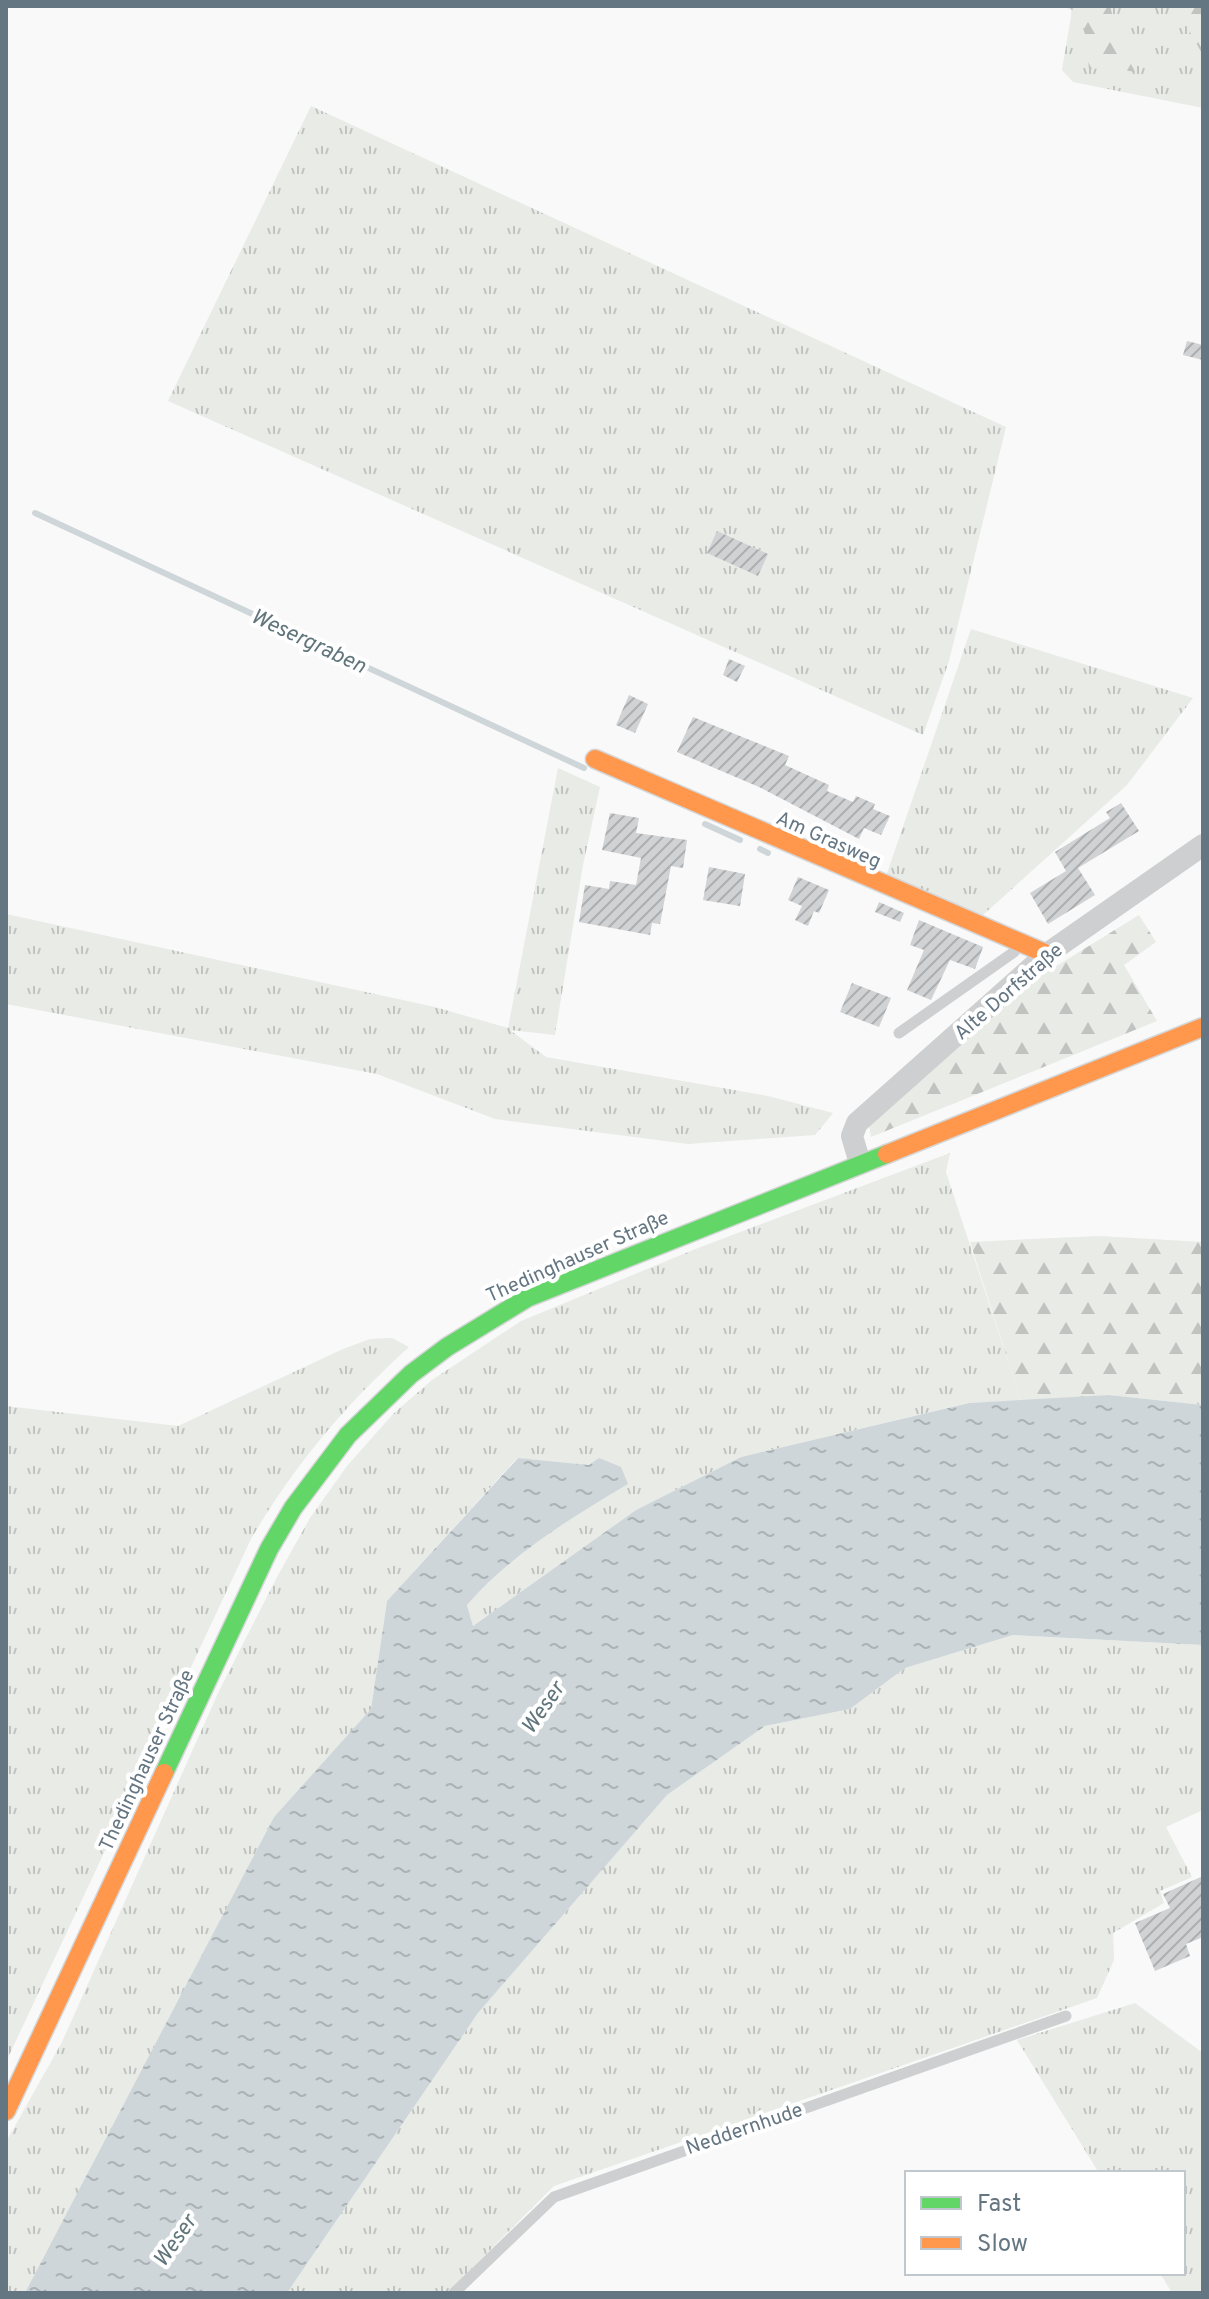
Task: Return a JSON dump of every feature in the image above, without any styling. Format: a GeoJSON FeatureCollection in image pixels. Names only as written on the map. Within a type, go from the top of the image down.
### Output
{"type":"FeatureCollection","features":[{"type":"Feature","properties":{"kind":"main road","name":"Am Grasweg"},"geometry":{"type":"LineString","coordinates":[[595,759],[1047,954]]}},
{"type":"Feature","properties":{"kind":"main road","name":"Thedinghauser Straße"},"geometry":{"type":"LineString","coordinates":[[6,2111],[269,1549],[313,1476],[364,1414],[425,1360],[479,1324],[527,1298],[1203,1027]]}},
{"type":"Feature","properties":{"kind":"street","name":"Alte Dorfstraße"},"geometry":{"type":"LineString","coordinates":[[860,1163],[852,1136],[857,1123],[1047,954],[1203,845]]}},
{"type":"Feature","properties":{"kind":"lane"},"geometry":{"type":"LineString","coordinates":[[899,1033],[1014,952],[1019,943]]}},
{"type":"Feature","properties":{"kind":"lane","name":"Neddernhude"},"geometry":{"type":"LineString","coordinates":[[454,2293],[554,2197],[1066,2016]]}},
{"type":"Feature","properties":{"kind":"green space"},"geometry":{"type":"Polygon","coordinates":[[[1062,6],[1203,6],[1203,108],[1073,82],[1062,70],[1072,10],[1062,6]]]}},
{"type":"Feature","properties":{"kind":"green space"},"geometry":{"type":"Polygon","coordinates":[[[1074,6],[1110,6],[1119,40],[1135,72],[1114,68],[1089,69],[1084,24],[1074,6]]]}},
{"type":"Feature","properties":{"kind":"green space"},"geometry":{"type":"Polygon","coordinates":[[[1175,6],[1203,6],[1203,55],[1175,6]]]}},
{"type":"Feature","properties":{"kind":"green space"},"geometry":{"type":"Polygon","coordinates":[[[311,106],[1006,427],[949,661],[923,735],[168,401],[311,106]]]}},
{"type":"Feature","properties":{"kind":"green space"},"geometry":{"type":"Polygon","coordinates":[[[971,629],[1193,698],[1127,785],[983,915],[885,879],[971,629]]]}},
{"type":"Feature","properties":{"kind":"green space"},"geometry":{"type":"Polygon","coordinates":[[[558,768],[600,787],[583,865],[555,1035],[510,1030],[546,1057],[768,1096],[833,1113],[815,1135],[688,1144],[495,1119],[377,1074],[6,1004],[6,914],[435,1007],[508,1028],[558,768]]]}},
{"type":"Feature","properties":{"kind":"green space"},"geometry":{"type":"Polygon","coordinates":[[[1139,915],[1156,942],[1124,965],[1157,1021],[871,1137],[869,1124],[1037,978],[1139,915]]]}},
{"type":"Feature","properties":{"kind":"green space"},"geometry":{"type":"Polygon","coordinates":[[[950,1153],[946,1172],[1021,1401],[968,1403],[741,1457],[636,1510],[473,1626],[467,1605],[503,1569],[563,1524],[628,1483],[590,1465],[517,1458],[387,1601],[371,1709],[274,1817],[31,2285],[25,2293],[6,2293],[6,2142],[62,2042],[219,1691],[310,1518],[347,1466],[393,1414],[432,1380],[521,1321],[698,1248],[950,1153]]]}},
{"type":"Feature","properties":{"kind":"green space"},"geometry":{"type":"Polygon","coordinates":[[[1099,1236],[1203,1242],[1203,1405],[1109,1395],[1021,1401],[970,1242],[1099,1236]]]}},
{"type":"Feature","properties":{"kind":"green space"},"geometry":{"type":"Polygon","coordinates":[[[392,1338],[409,1347],[322,1437],[251,1539],[6,2062],[6,1406],[178,1426],[343,1349],[370,1339],[392,1338]]]}},
{"type":"Feature","properties":{"kind":"green space"},"geometry":{"type":"Polygon","coordinates":[[[1013,1635],[1203,1645],[1203,1810],[1166,1827],[1192,1877],[1160,1891],[1164,1903],[1113,1933],[1114,1960],[1097,1998],[554,2186],[447,2293],[287,2293],[478,2013],[667,1795],[765,1726],[850,1709],[905,1668],[1013,1635]]]}},
{"type":"Feature","properties":{"kind":"green space"},"geometry":{"type":"Polygon","coordinates":[[[1135,2003],[1203,2053],[1203,2293],[1172,2293],[1161,2275],[1185,2275],[1185,2171],[1098,2171],[1017,2040],[1135,2003]]]}},
{"type":"Feature","properties":{"kind":"water","name":"Weser"},"geometry":{"type":"Polygon","coordinates":[[[1109,1395],[1203,1405],[1203,1645],[1013,1635],[905,1668],[850,1709],[765,1726],[667,1795],[478,2013],[287,2293],[25,2293],[274,1817],[371,1709],[387,1601],[518,1458],[589,1465],[599,1458],[621,1467],[628,1484],[563,1524],[503,1569],[467,1605],[473,1626],[636,1510],[741,1457],[969,1403],[1109,1395]]]}},
{"type":"Feature","properties":{"kind":"building"},"geometry":{"type":"Polygon","coordinates":[[[1187,341],[1203,345],[1203,360],[1183,355],[1187,341]]]}},
{"type":"Feature","properties":{"kind":"building"},"geometry":{"type":"Polygon","coordinates":[[[717,531],[768,554],[758,576],[707,553],[717,531]]]}},
{"type":"Feature","properties":{"kind":"building"},"geometry":{"type":"Polygon","coordinates":[[[729,659],[745,666],[737,682],[723,675],[729,659]]]}},
{"type":"Feature","properties":{"kind":"building"},"geometry":{"type":"Polygon","coordinates":[[[629,695],[648,704],[635,733],[616,725],[629,695]]]}},
{"type":"Feature","properties":{"kind":"building"},"geometry":{"type":"Polygon","coordinates":[[[693,717],[789,756],[785,765],[829,785],[827,791],[853,802],[856,796],[875,804],[873,809],[890,816],[881,835],[864,828],[859,839],[759,787],[677,752],[693,717]]]}},
{"type":"Feature","properties":{"kind":"building"},"geometry":{"type":"Polygon","coordinates":[[[1121,803],[1139,831],[1078,868],[1095,895],[1048,924],[1030,893],[1066,871],[1055,852],[1110,818],[1106,812],[1121,803]]]}},
{"type":"Feature","properties":{"kind":"building"},"geometry":{"type":"Polygon","coordinates":[[[610,813],[639,818],[636,833],[687,840],[683,868],[671,866],[660,924],[652,923],[650,935],[579,922],[585,885],[609,889],[610,881],[636,885],[641,858],[602,850],[610,813]]]}},
{"type":"Feature","properties":{"kind":"building"},"geometry":{"type":"Polygon","coordinates":[[[709,867],[745,874],[740,906],[703,900],[709,867]]]}},
{"type":"Feature","properties":{"kind":"building"},"geometry":{"type":"Polygon","coordinates":[[[798,877],[829,890],[819,913],[814,911],[808,926],[795,920],[802,906],[788,900],[798,877]]]}},
{"type":"Feature","properties":{"kind":"building"},"geometry":{"type":"Polygon","coordinates":[[[879,902],[904,913],[900,922],[875,912],[879,902]]]}},
{"type":"Feature","properties":{"kind":"building"},"geometry":{"type":"Polygon","coordinates":[[[919,920],[983,947],[975,969],[950,960],[931,1000],[907,990],[924,950],[910,945],[919,920]]]}},
{"type":"Feature","properties":{"kind":"building"},"geometry":{"type":"Polygon","coordinates":[[[852,983],[891,998],[879,1027],[840,1012],[852,983]]]}},
{"type":"Feature","properties":{"kind":"building"},"geometry":{"type":"Polygon","coordinates":[[[1203,1876],[1203,1937],[1186,1944],[1190,1956],[1155,1971],[1135,1923],[1170,1908],[1163,1894],[1203,1876]]]}},
{"type":"Feature","properties":{"kind":"waterway","name":"Wesergraben"},"geometry":{"type":"LineString","coordinates":[[35,513],[584,768]]}},
{"type":"Feature","properties":{"kind":"waterway","name":"Wesergraben"},"geometry":{"type":"LineString","coordinates":[[705,824],[740,840]]}},
{"type":"Feature","properties":{"kind":"waterway","name":"Wesergraben"},"geometry":{"type":"LineString","coordinates":[[760,849],[768,853]]}},
{"type":"Feature","properties":{"kind":"traffic: fast"},"geometry":{"type":"LineString","coordinates":[[164,1773],[269,1549],[293,1508],[348,1435],[411,1374],[447,1347],[527,1298],[887,1154]]}},
{"type":"Feature","properties":{"kind":"traffic: slow"},"geometry":{"type":"LineString","coordinates":[[595,759],[1047,954]]}},
{"type":"Feature","properties":{"kind":"traffic: slow"},"geometry":{"type":"LineString","coordinates":[[887,1154],[1203,1027]]}},
{"type":"Feature","properties":{"kind":"traffic: slow"},"geometry":{"type":"LineString","coordinates":[[6,2111],[164,1773]]}}]}
